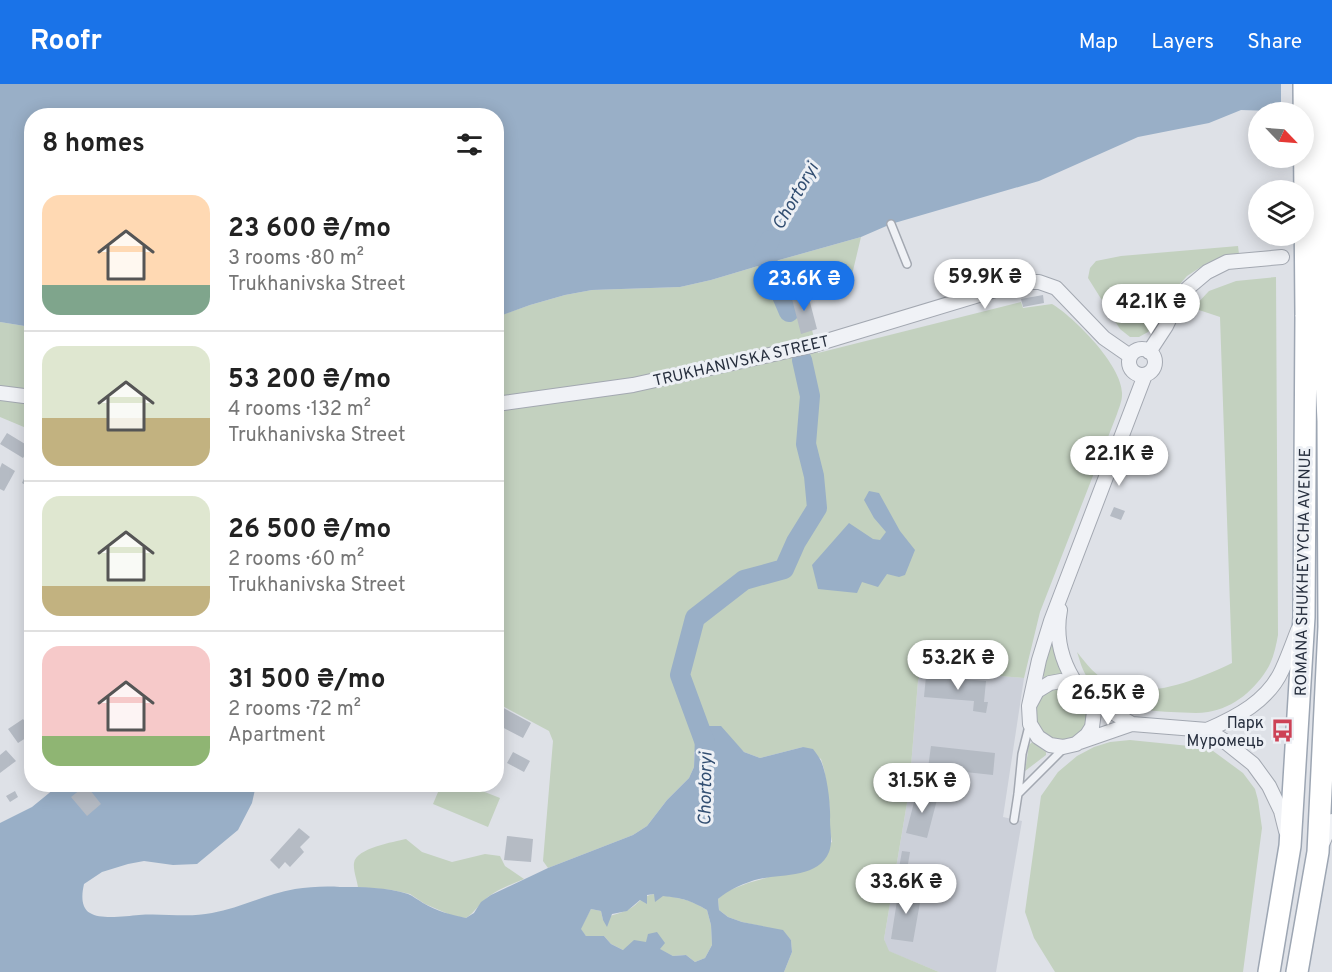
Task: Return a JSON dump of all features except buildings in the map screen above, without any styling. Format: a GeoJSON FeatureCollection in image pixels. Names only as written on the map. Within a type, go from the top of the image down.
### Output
{"type":"FeatureCollection","features":[{"type":"Feature","properties":{"kind":"main road"},"geometry":{"type":"LineString","coordinates":[[1304,84],[1314,315]]}},
{"type":"Feature","properties":{"kind":"main road"},"geometry":{"type":"LineString","coordinates":[[1314,315],[1322,84]]}},
{"type":"Feature","properties":{"kind":"main road","name":"ROMANA SHUKHEVYCHA AVENUE"},"geometry":{"type":"LineString","coordinates":[[1269,972],[1290,846],[1304,617],[1314,315]]}},
{"type":"Feature","properties":{"kind":"main road","name":"ROMANA SHUKHEVYCHA AVENUE"},"geometry":{"type":"LineString","coordinates":[[1297,972],[1318,852],[1331,629],[1328,421],[1314,315]]}},
{"type":"Feature","properties":{"kind":"street"},"geometry":{"type":"LineString","coordinates":[[1149,352],[1166,326],[1176,303],[1188,288],[1207,272],[1227,262],[1281,257]]}},
{"type":"Feature","properties":{"kind":"street","name":"TRUKHANIVSKA STREET"},"geometry":{"type":"LineString","coordinates":[[504,403],[633,384],[810,346],[1022,282],[1039,282],[1056,288],[1104,338],[1130,356]]}},
{"type":"Feature","properties":{"kind":"street"},"geometry":{"type":"LineString","coordinates":[[1138,350],[1149,352],[1154,357],[1151,371],[1145,375],[1137,375],[1131,370],[1130,356],[1138,350]]}},
{"type":"Feature","properties":{"kind":"street"},"geometry":{"type":"LineString","coordinates":[[1145,375],[1051,621],[1039,660],[1029,706],[1029,724],[1038,737],[1050,745],[1070,745],[1132,724],[1208,730],[1250,708],[1267,692],[1282,671],[1304,617]]}},
{"type":"Feature","properties":{"kind":"street"},"geometry":{"type":"LineString","coordinates":[[0,393],[24,396]]}},
{"type":"Feature","properties":{"kind":"street"},"geometry":{"type":"LineString","coordinates":[[1064,587],[1058,619],[1059,644],[1067,670],[1092,704],[1094,712],[1092,727],[1087,735],[1070,745]]}},
{"type":"Feature","properties":{"kind":"street"},"geometry":{"type":"LineString","coordinates":[[1029,706],[1037,691],[1050,683],[1061,681],[1081,688],[1132,724]]}},
{"type":"Feature","properties":{"kind":"street"},"geometry":{"type":"LineString","coordinates":[[1208,730],[1253,764],[1269,786],[1281,811],[1290,846]]}},
{"type":"Feature","properties":{"kind":"street"},"geometry":{"type":"LineString","coordinates":[[1318,852],[1332,821]]}},
{"type":"Feature","properties":{"kind":"lane"},"geometry":{"type":"LineString","coordinates":[[891,224],[907,264]]}},
{"type":"Feature","properties":{"kind":"lane"},"geometry":{"type":"LineString","coordinates":[[1014,820],[1029,724]]}},
{"type":"Feature","properties":{"kind":"lane"},"geometry":{"type":"LineString","coordinates":[[1018,794],[1070,745]]}},
{"type":"Feature","properties":{"kind":"shaded area"},"geometry":{"type":"Polygon","coordinates":[[[927,670],[1024,678],[1003,817],[1022,821],[996,972],[939,972],[888,951],[884,939],[909,791],[918,681],[920,675],[927,670]]]}},
{"type":"Feature","properties":{"kind":"green space"},"geometry":{"type":"Polygon","coordinates":[[[861,237],[851,279],[802,292],[818,353],[1021,302],[1023,308],[1052,304],[1096,344],[1107,357],[1120,384],[1121,402],[1040,612],[1024,678],[927,670],[920,675],[918,681],[909,791],[884,939],[889,951],[939,972],[784,972],[792,952],[791,940],[783,931],[742,922],[728,917],[719,910],[718,899],[725,892],[766,878],[832,842],[830,809],[821,759],[803,747],[760,758],[744,752],[732,740],[694,752],[694,767],[689,778],[667,800],[647,826],[633,835],[548,868],[543,861],[553,741],[549,731],[504,707],[504,314],[565,295],[592,290],[680,287],[861,237]]]}},
{"type":"Feature","properties":{"kind":"green space"},"geometry":{"type":"Polygon","coordinates":[[[1238,246],[1239,254],[1207,263],[1187,276],[1173,292],[1148,332],[1139,337],[1130,337],[1120,329],[1088,278],[1090,268],[1096,261],[1121,256],[1238,246]]]}},
{"type":"Feature","properties":{"kind":"green space"},"geometry":{"type":"Polygon","coordinates":[[[1276,277],[1278,635],[1276,647],[1269,666],[1251,690],[1235,702],[1218,710],[1199,713],[1159,711],[1125,704],[1096,687],[1083,669],[1077,652],[1092,670],[1106,681],[1125,689],[1156,689],[1173,686],[1232,663],[1220,317],[1193,308],[1209,291],[1236,281],[1276,277]]]}},
{"type":"Feature","properties":{"kind":"green space"},"geometry":{"type":"Polygon","coordinates":[[[0,322],[24,326],[24,427],[0,417],[0,322]]]}},
{"type":"Feature","properties":{"kind":"green space"},"geometry":{"type":"Polygon","coordinates":[[[1051,645],[1054,647],[1063,671],[1061,676],[1045,679],[1043,675],[1047,648],[1051,645]]]}},
{"type":"Feature","properties":{"kind":"green space"},"geometry":{"type":"Polygon","coordinates":[[[1056,688],[1066,688],[1076,692],[1083,699],[1087,714],[1083,729],[1076,736],[1066,740],[1056,740],[1046,736],[1039,729],[1035,719],[1035,709],[1039,699],[1046,692],[1056,688]]]}},
{"type":"Feature","properties":{"kind":"green space"},"geometry":{"type":"Polygon","coordinates":[[[1130,740],[1209,748],[1243,773],[1255,789],[1262,828],[1243,972],[1055,972],[1034,938],[1025,912],[1041,796],[1058,772],[1077,756],[1110,742],[1130,740]]]}},
{"type":"Feature","properties":{"kind":"green space"},"geometry":{"type":"Polygon","coordinates":[[[1032,742],[1046,752],[1046,755],[1025,771],[1029,745],[1032,742]]]}},
{"type":"Feature","properties":{"kind":"green space"},"geometry":{"type":"Polygon","coordinates":[[[438,792],[485,792],[500,798],[488,827],[433,804],[438,792]]]}},
{"type":"Feature","properties":{"kind":"green space"},"geometry":{"type":"Polygon","coordinates":[[[406,839],[422,852],[452,862],[485,854],[500,856],[505,866],[524,879],[492,894],[466,918],[453,916],[425,904],[410,894],[358,887],[354,863],[361,853],[376,846],[406,839]]]}},
{"type":"Feature","properties":{"kind":"green space"},"geometry":{"type":"Polygon","coordinates":[[[654,894],[687,900],[707,910],[711,925],[712,945],[705,958],[695,962],[686,955],[673,956],[646,943],[623,950],[611,944],[604,936],[586,936],[580,929],[591,909],[601,911],[603,920],[629,909],[645,897],[654,894]]]}},
{"type":"Feature","properties":{"kind":"water"},"geometry":{"type":"Polygon","coordinates":[[[0,84],[1332,84],[1314,102],[1248,102],[1248,110],[1241,110],[1209,123],[1138,137],[1039,181],[891,224],[861,237],[711,280],[680,287],[592,290],[565,295],[504,314],[504,108],[24,108],[24,326],[0,322],[0,84]]]}},
{"type":"Feature","properties":{"kind":"water"},"geometry":{"type":"Polygon","coordinates":[[[869,491],[879,493],[900,531],[915,550],[905,575],[899,577],[887,574],[878,587],[862,582],[857,593],[818,589],[812,565],[849,523],[873,539],[880,540],[886,532],[874,518],[864,500],[869,491]]]}},
{"type":"Feature","properties":{"kind":"water"},"geometry":{"type":"Polygon","coordinates":[[[705,726],[721,726],[744,752],[760,758],[803,747],[813,749],[821,761],[828,790],[831,836],[829,852],[824,860],[808,871],[749,882],[718,899],[719,910],[728,917],[783,930],[791,940],[792,952],[784,972],[0,972],[0,823],[32,807],[50,792],[254,792],[252,803],[238,830],[197,864],[173,865],[144,861],[102,872],[84,884],[83,904],[90,913],[95,915],[114,917],[203,914],[233,908],[284,891],[329,887],[392,890],[410,895],[428,906],[466,918],[491,895],[548,868],[633,835],[647,826],[667,800],[689,778],[694,767],[695,735],[705,726]],[[654,894],[647,895],[647,904],[640,900],[627,911],[612,914],[607,927],[601,911],[591,909],[581,929],[586,936],[604,936],[611,944],[623,950],[634,940],[646,942],[648,934],[657,932],[665,943],[660,949],[673,956],[686,955],[695,962],[705,958],[712,945],[711,925],[707,910],[691,902],[663,896],[655,902],[654,894]]]}},
{"type":"Feature","properties":{"kind":"pier"},"geometry":{"type":"Polygon","coordinates":[[[1281,84],[1332,84],[1314,102],[1281,102],[1281,84]]]}},
{"type":"Feature","properties":{"kind":"waterway","name":"Chortoryi"},"geometry":{"type":"LineString","coordinates":[[770,240],[763,252],[789,312]]}},
{"type":"Feature","properties":{"kind":"waterway","name":"Chortoryi"},"geometry":{"type":"LineString","coordinates":[[705,754],[705,743],[680,675],[695,618],[744,580],[784,569],[796,542],[817,508],[814,476],[806,444],[810,396],[802,360]]}},
{"type":"Feature","properties":{"kind":"place","name":"Парк Муромець"},"geometry":{"type":"Point","coordinates":[1282,731]}}]}
